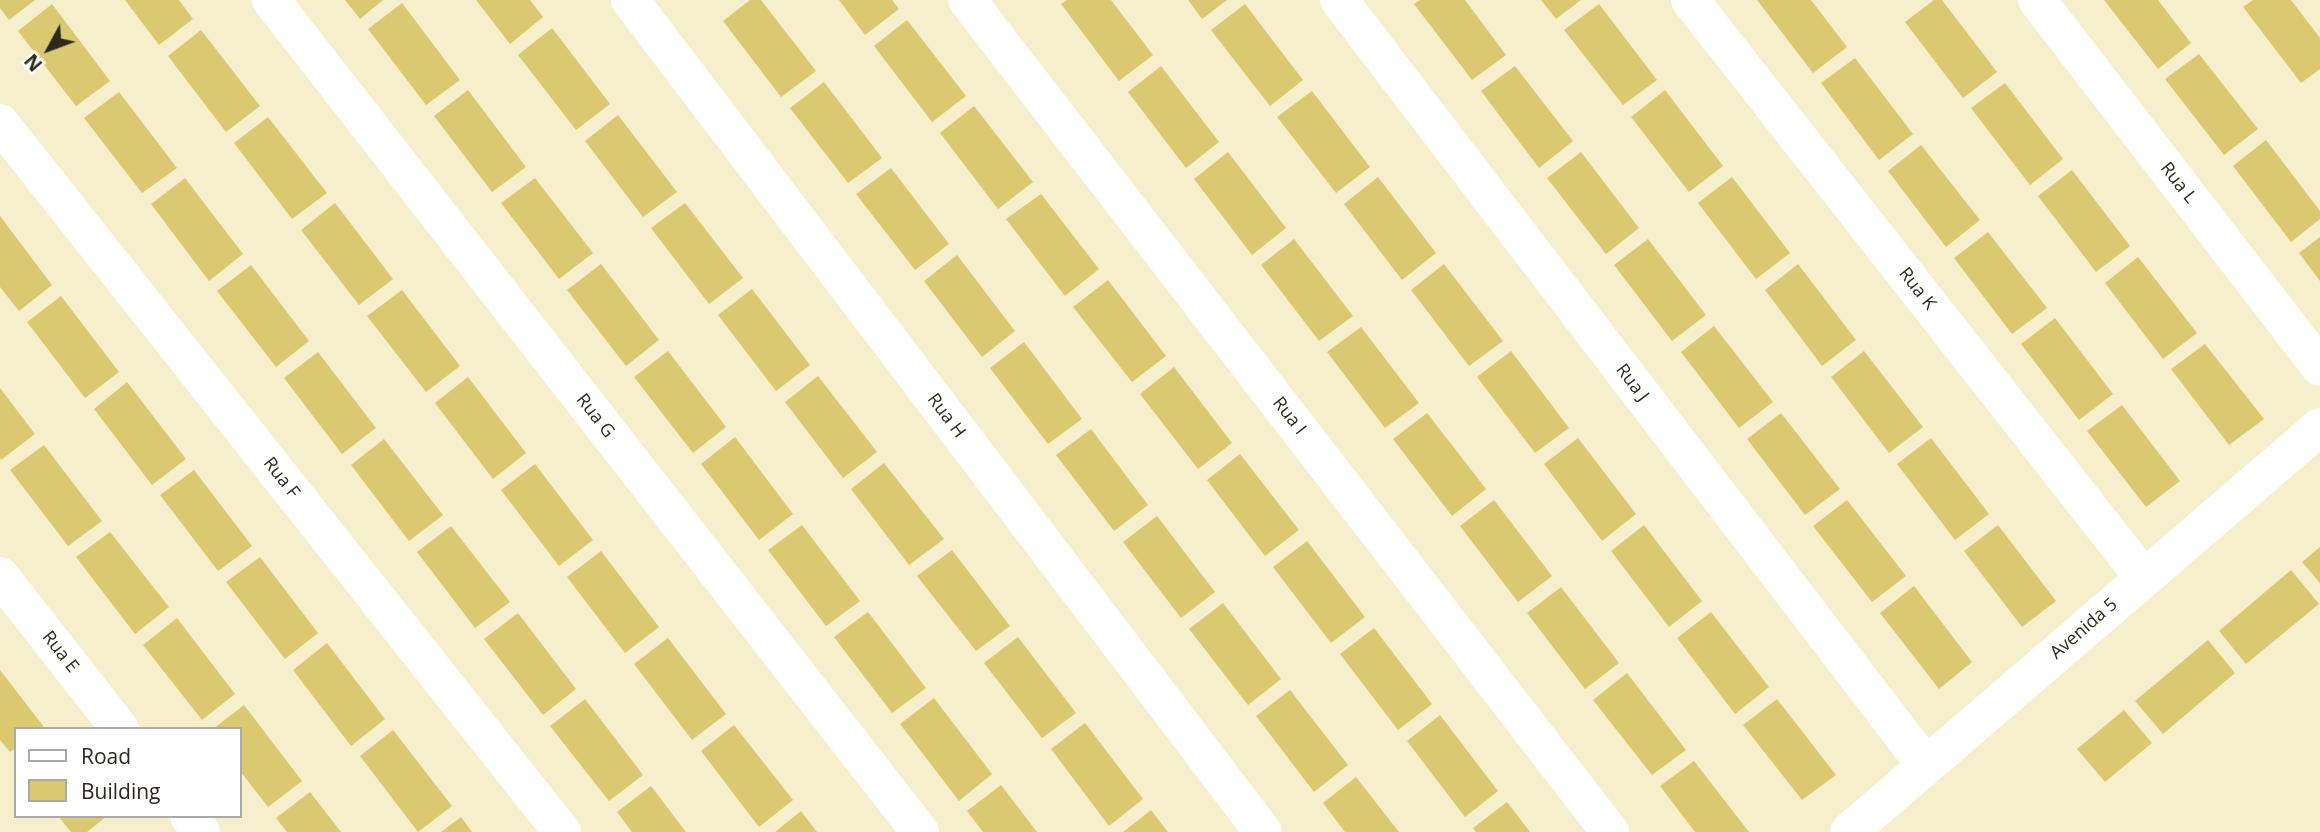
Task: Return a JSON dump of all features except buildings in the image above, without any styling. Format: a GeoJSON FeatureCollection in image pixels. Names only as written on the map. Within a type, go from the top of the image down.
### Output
{"type":"FeatureCollection","features":[{"type":"Feature","properties":{"kind":"street","name":"Rua G"},"geometry":{"type":"LineString","coordinates":[[271,0],[920,832]]}},
{"type":"Feature","properties":{"kind":"street","name":"Rua H"},"geometry":{"type":"LineString","coordinates":[[630,0],[1263,832]]}},
{"type":"Feature","properties":{"kind":"street","name":"Rua I"},"geometry":{"type":"LineString","coordinates":[[967,0],[1610,832]]}},
{"type":"Feature","properties":{"kind":"street","name":"Rua J"},"geometry":{"type":"LineString","coordinates":[[1339,0],[1926,766]]}},
{"type":"Feature","properties":{"kind":"street","name":"Rua K"},"geometry":{"type":"LineString","coordinates":[[1690,0],[2144,578]]}},
{"type":"Feature","properties":{"kind":"street","name":"Rua L"},"geometry":{"type":"LineString","coordinates":[[2036,0],[2320,367]]}},
{"type":"Feature","properties":{"kind":"street","name":"Rua F"},"geometry":{"type":"LineString","coordinates":[[0,123],[562,832]]}},
{"type":"Feature","properties":{"kind":"street","name":"Avenida 5"},"geometry":{"type":"LineString","coordinates":[[1849,832],[2320,427]]}},
{"type":"Feature","properties":{"kind":"street","name":"Rua E"},"geometry":{"type":"LineString","coordinates":[[0,576],[118,727]]}}]}
